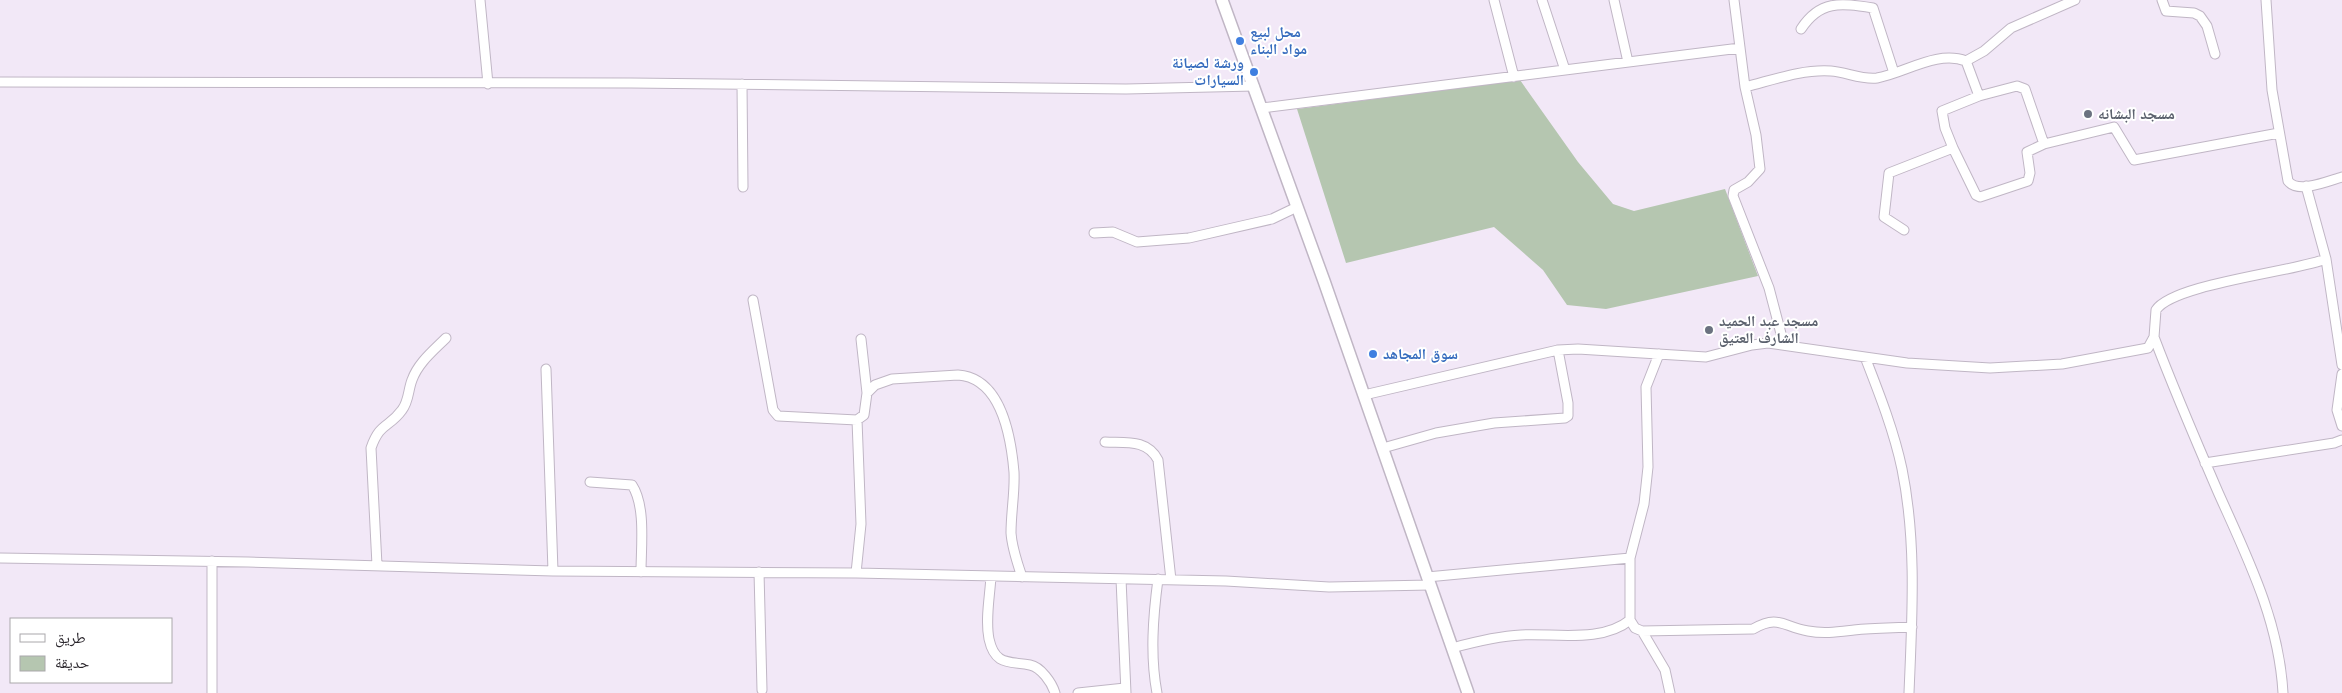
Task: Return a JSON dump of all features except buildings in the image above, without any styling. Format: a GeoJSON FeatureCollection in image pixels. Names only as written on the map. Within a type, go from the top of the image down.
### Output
{"type":"FeatureCollection","features":[{"type":"Feature","properties":{"kind":"main road"},"geometry":{"type":"LineString","coordinates":[[1222,0],[1383,448],[1468,693]]}},
{"type":"Feature","properties":{"kind":"street"},"geometry":{"type":"LineString","coordinates":[[480,0],[488,84]]}},
{"type":"Feature","properties":{"kind":"street"},"geometry":{"type":"LineString","coordinates":[[1494,0],[1514,77]]}},
{"type":"Feature","properties":{"kind":"street"},"geometry":{"type":"LineString","coordinates":[[1542,0],[1565,70]]}},
{"type":"Feature","properties":{"kind":"street"},"geometry":{"type":"LineString","coordinates":[[1614,0],[1628,62]]}},
{"type":"Feature","properties":{"kind":"street"},"geometry":{"type":"LineString","coordinates":[[1734,0],[1745,87],[1756,135],[1760,169],[1752,178],[1734,190],[1733,196],[1769,288],[1784,345]]}},
{"type":"Feature","properties":{"kind":"street"},"geometry":{"type":"LineString","coordinates":[[1745,87],[1807,71],[1832,71],[1869,78],[1942,59],[1954,58],[1966,61],[1984,52],[2011,28],[2074,0]]}},
{"type":"Feature","properties":{"kind":"street"},"geometry":{"type":"LineString","coordinates":[[2162,0],[2166,12],[2194,13],[2204,20],[2215,54]]}},
{"type":"Feature","properties":{"kind":"street"},"geometry":{"type":"LineString","coordinates":[[2266,0],[2271,72],[2288,181],[2294,186],[2306,186],[2342,178]]}},
{"type":"Feature","properties":{"kind":"street"},"geometry":{"type":"LineString","coordinates":[[1801,29],[1810,13],[1829,4],[1873,8],[1894,73]]}},
{"type":"Feature","properties":{"kind":"street"},"geometry":{"type":"LineString","coordinates":[[1262,108],[1740,48]]}},
{"type":"Feature","properties":{"kind":"street"},"geometry":{"type":"LineString","coordinates":[[1966,61],[1979,96]]}},
{"type":"Feature","properties":{"kind":"street"},"geometry":{"type":"LineString","coordinates":[[0,82],[742,84],[1126,89],[1254,86]]}},
{"type":"Feature","properties":{"kind":"street"},"geometry":{"type":"LineString","coordinates":[[742,84],[743,187]]}},
{"type":"Feature","properties":{"kind":"street"},"geometry":{"type":"LineString","coordinates":[[2044,144],[2023,87],[2017,86],[1979,96],[1942,111],[1944,128],[1976,195],[1980,197],[2028,181],[2030,173],[2027,152],[2044,144],[2114,127],[2134,160],[2279,133]]}},
{"type":"Feature","properties":{"kind":"street"},"geometry":{"type":"LineString","coordinates":[[1904,230],[1884,217],[1890,173],[1954,148]]}},
{"type":"Feature","properties":{"kind":"street"},"geometry":{"type":"LineString","coordinates":[[2306,186],[2326,259],[2342,365]]}},
{"type":"Feature","properties":{"kind":"street"},"geometry":{"type":"LineString","coordinates":[[1094,233],[1112,232],[1137,242],[1189,238],[1272,219],[1297,207]]}},
{"type":"Feature","properties":{"kind":"street"},"geometry":{"type":"LineString","coordinates":[[1364,395],[1558,350],[1578,348],[1706,357],[1752,345],[1784,345],[1865,357],[1948,366],[2031,367],[2078,362],[2144,350],[2151,345],[2154,337],[2156,310],[2168,299],[2221,283],[2299,268],[2326,259]]}},
{"type":"Feature","properties":{"kind":"street"},"geometry":{"type":"LineString","coordinates":[[753,300],[773,410],[776,414],[857,420],[866,414],[867,393],[861,339]]}},
{"type":"Feature","properties":{"kind":"street"},"geometry":{"type":"LineString","coordinates":[[2154,337],[2205,463],[2263,592],[2276,643],[2283,693]]}},
{"type":"Feature","properties":{"kind":"street"},"geometry":{"type":"LineString","coordinates":[[377,565],[371,448],[375,435],[382,427],[395,419],[404,408],[411,381],[418,369],[446,338]]}},
{"type":"Feature","properties":{"kind":"street"},"geometry":{"type":"LineString","coordinates":[[1383,448],[1436,433],[1494,422],[1565,418],[1568,416],[1568,403],[1558,350]]}},
{"type":"Feature","properties":{"kind":"street"},"geometry":{"type":"LineString","coordinates":[[1659,354],[1646,387],[1648,467],[1644,504],[1630,558],[1630,620],[1636,628],[1642,631],[1753,629],[1766,622],[1775,621],[1806,631],[1833,634],[1853,630],[1912,627]]}},
{"type":"Feature","properties":{"kind":"street"},"geometry":{"type":"LineString","coordinates":[[1865,357],[1895,445],[1906,490],[1912,559],[1912,627],[1909,693]]}},
{"type":"Feature","properties":{"kind":"street"},"geometry":{"type":"LineString","coordinates":[[546,369],[553,571]]}},
{"type":"Feature","properties":{"kind":"street"},"geometry":{"type":"LineString","coordinates":[[2342,374],[2337,410],[2342,426]]}},
{"type":"Feature","properties":{"kind":"street"},"geometry":{"type":"LineString","coordinates":[[867,393],[875,384],[892,379],[958,375],[968,376],[978,381],[988,391],[999,406],[1012,453],[1014,473],[1011,532],[1013,552],[1022,577]]}},
{"type":"Feature","properties":{"kind":"street"},"geometry":{"type":"LineString","coordinates":[[856,572],[860,545],[861,509],[857,420]]}},
{"type":"Feature","properties":{"kind":"street"},"geometry":{"type":"LineString","coordinates":[[2205,463],[2334,443],[2342,440]]}},
{"type":"Feature","properties":{"kind":"street"},"geometry":{"type":"LineString","coordinates":[[1105,442],[1139,443],[1148,447],[1158,460],[1171,580]]}},
{"type":"Feature","properties":{"kind":"street"},"geometry":{"type":"LineString","coordinates":[[590,482],[632,484],[636,490],[640,502],[641,572]]}},
{"type":"Feature","properties":{"kind":"street"},"geometry":{"type":"LineString","coordinates":[[0,558],[212,561],[553,571],[856,572],[1171,580],[1329,587],[1429,581],[1630,558]]}},
{"type":"Feature","properties":{"kind":"street"},"geometry":{"type":"LineString","coordinates":[[212,561],[212,693]]}},
{"type":"Feature","properties":{"kind":"street"},"geometry":{"type":"LineString","coordinates":[[759,572],[762,690]]}},
{"type":"Feature","properties":{"kind":"street"},"geometry":{"type":"LineString","coordinates":[[991,576],[988,620],[989,639],[993,650],[998,658],[1006,663],[1031,665],[1036,668],[1046,676],[1055,693]]}},
{"type":"Feature","properties":{"kind":"street"},"geometry":{"type":"LineString","coordinates":[[1078,693],[1126,690],[1121,579]]}},
{"type":"Feature","properties":{"kind":"street"},"geometry":{"type":"LineString","coordinates":[[1156,693],[1153,620],[1158,580]]}},
{"type":"Feature","properties":{"kind":"street"},"geometry":{"type":"LineString","coordinates":[[1452,648],[1519,635],[1601,633],[1622,626],[1630,620]]}},
{"type":"Feature","properties":{"kind":"street"},"geometry":{"type":"LineString","coordinates":[[1642,631],[1665,670],[1670,693]]}},
{"type":"Feature","properties":{"kind":"green space"},"geometry":{"type":"Polygon","coordinates":[[[1520,80],[1578,162],[1613,204],[1634,211],[1725,189],[1758,276],[1606,309],[1567,305],[1543,270],[1494,227],[1346,263],[1297,109],[1520,80]]]}},
{"type":"Feature","properties":{"kind":"place","name":"محل لبيع مواد البناء"},"geometry":{"type":"Point","coordinates":[1240,41]}},
{"type":"Feature","properties":{"kind":"place","name":"ورشة لصيانة السيارات"},"geometry":{"type":"Point","coordinates":[1254,72]}},
{"type":"Feature","properties":{"kind":"place","name":"مسجد البشانه"},"geometry":{"type":"Point","coordinates":[2088,114]}},
{"type":"Feature","properties":{"kind":"place","name":"مسجد عبد الحميد الشارف العتيق"},"geometry":{"type":"Point","coordinates":[1709,330]}},
{"type":"Feature","properties":{"kind":"place","name":"سوق المجاهد"},"geometry":{"type":"Point","coordinates":[1373,354]}}]}
